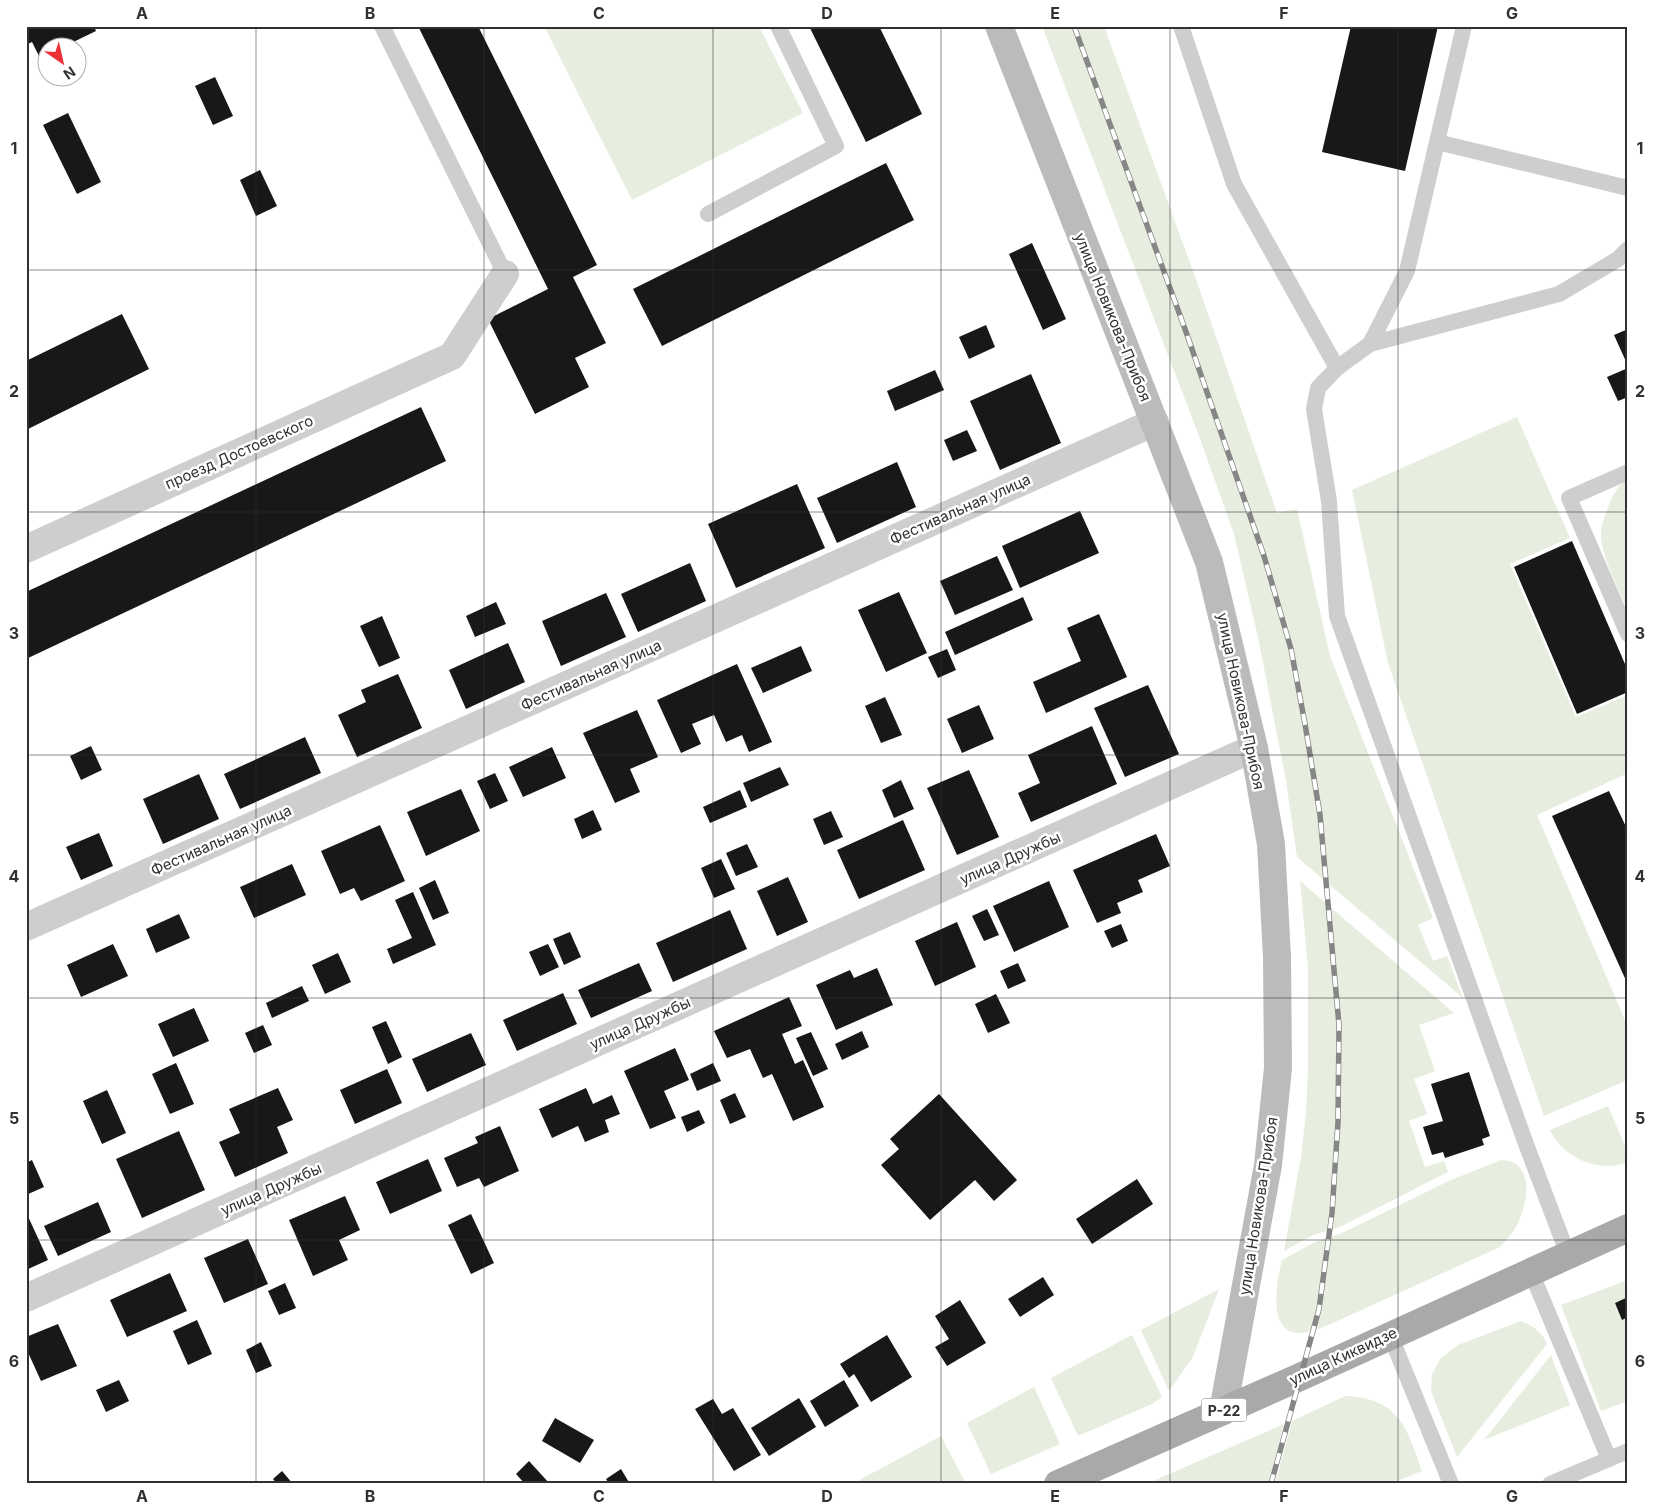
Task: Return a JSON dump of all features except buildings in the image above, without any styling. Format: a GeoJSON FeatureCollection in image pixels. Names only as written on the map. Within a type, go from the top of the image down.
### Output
{"type":"FeatureCollection","features":[{"type":"Feature","properties":{"kind":"main road","name":"улица Киквидзе"},"geometry":{"type":"LineString","coordinates":[[1058,1484],[1628,1228]]}},
{"type":"Feature","properties":{"kind":"street","name":"улица Новикова-Прибоя"},"geometry":{"type":"LineString","coordinates":[[999,26],[1209,562],[1254,748],[1270,844],[1277,957],[1278,1068],[1268,1165],[1223,1411]]}},
{"type":"Feature","properties":{"kind":"street","name":"проезд Достоевского"},"geometry":{"type":"LineString","coordinates":[[26,549],[452,356],[505,274]]}},
{"type":"Feature","properties":{"kind":"street","name":"Фестивальная улица"},"geometry":{"type":"LineString","coordinates":[[26,927],[1155,422]]}},
{"type":"Feature","properties":{"kind":"street","name":"улица Дружбы"},"geometry":{"type":"LineString","coordinates":[[26,1298],[1254,748]]}},
{"type":"Feature","properties":{"kind":"lane"},"geometry":{"type":"LineString","coordinates":[[382,26],[505,274]]}},
{"type":"Feature","properties":{"kind":"lane"},"geometry":{"type":"LineString","coordinates":[[708,214],[836,146],[778,26]]}},
{"type":"Feature","properties":{"kind":"lane"},"geometry":{"type":"LineString","coordinates":[[1181,26],[1234,184],[1337,368]]}},
{"type":"Feature","properties":{"kind":"lane"},"geometry":{"type":"LineString","coordinates":[[1370,344],[1407,271],[1464,26]]}},
{"type":"Feature","properties":{"kind":"lane"},"geometry":{"type":"LineString","coordinates":[[1437,142],[1628,188]]}},
{"type":"Feature","properties":{"kind":"lane"},"geometry":{"type":"LineString","coordinates":[[1568,1255],[1526,1144],[1337,616],[1330,500],[1314,409],[1318,388],[1337,368],[1370,344],[1559,294],[1618,259],[1628,249]]}},
{"type":"Feature","properties":{"kind":"lane"},"geometry":{"type":"LineString","coordinates":[[1628,472],[1569,498],[1628,634]]}},
{"type":"Feature","properties":{"kind":"lane"},"geometry":{"type":"LineString","coordinates":[[1531,1272],[1609,1459]]}},
{"type":"Feature","properties":{"kind":"lane"},"geometry":{"type":"LineString","coordinates":[[1390,1335],[1451,1484]]}},
{"type":"Feature","properties":{"kind":"lane"},"geometry":{"type":"LineString","coordinates":[[1550,1484],[1628,1451]]}},
{"type":"Feature","properties":{"kind":"green space"},"geometry":{"type":"Polygon","coordinates":[[[544,26],[759,26],[803,113],[632,200],[544,26]]]}},
{"type":"Feature","properties":{"kind":"green space"},"geometry":{"type":"Polygon","coordinates":[[[1042,26],[1104,26],[1198,285],[1277,513],[1297,509],[1330,656],[1433,918],[1418,925],[1433,961],[1447,956],[1463,998],[1297,857],[1286,781],[1258,637],[1234,534],[1199,436],[1042,26]]]}},
{"type":"Feature","properties":{"kind":"green space"},"geometry":{"type":"Polygon","coordinates":[[[1517,417],[1570,538],[1510,564],[1576,717],[1628,695],[1628,773],[1537,815],[1628,1027],[1628,1080],[1544,1116],[1388,663],[1352,490],[1517,417]]]}},
{"type":"Feature","properties":{"kind":"green space"},"geometry":{"type":"Polygon","coordinates":[[[1628,480],[1628,612],[1607,562],[1601,530],[1606,512],[1616,491],[1628,480]]]}},
{"type":"Feature","properties":{"kind":"green space"},"geometry":{"type":"Polygon","coordinates":[[[1300,881],[1454,1013],[1419,1025],[1435,1071],[1414,1079],[1427,1114],[1409,1121],[1425,1167],[1444,1161],[1448,1172],[1340,1227],[1313,1235],[1284,1251],[1301,1157],[1308,1070],[1308,968],[1300,881]]]}},
{"type":"Feature","properties":{"kind":"green space"},"geometry":{"type":"Polygon","coordinates":[[[1608,1106],[1628,1153],[1628,1162],[1605,1166],[1583,1161],[1573,1156],[1564,1148],[1550,1130],[1608,1106]]]}},
{"type":"Feature","properties":{"kind":"green space"},"geometry":{"type":"Polygon","coordinates":[[[1501,1160],[1512,1162],[1520,1168],[1524,1175],[1526,1195],[1521,1216],[1514,1231],[1500,1247],[1324,1327],[1301,1333],[1290,1331],[1283,1325],[1278,1316],[1276,1304],[1282,1260],[1315,1242],[1342,1233],[1451,1180],[1501,1160]]]}},
{"type":"Feature","properties":{"kind":"green space"},"geometry":{"type":"Polygon","coordinates":[[[1628,1280],[1628,1401],[1601,1411],[1561,1305],[1628,1280]]]}},
{"type":"Feature","properties":{"kind":"green space"},"geometry":{"type":"Polygon","coordinates":[[[1219,1289],[1193,1357],[1169,1391],[1141,1330],[1219,1289]]]}},
{"type":"Feature","properties":{"kind":"green space"},"geometry":{"type":"Polygon","coordinates":[[[1521,1321],[1537,1330],[1547,1344],[1457,1457],[1431,1391],[1432,1374],[1441,1358],[1458,1345],[1521,1321]]]}},
{"type":"Feature","properties":{"kind":"green space"},"geometry":{"type":"Polygon","coordinates":[[[1132,1335],[1162,1397],[1152,1404],[1078,1436],[1051,1378],[1132,1335]]]}},
{"type":"Feature","properties":{"kind":"green space"},"geometry":{"type":"Polygon","coordinates":[[[1551,1355],[1570,1405],[1484,1440],[1551,1355]]]}},
{"type":"Feature","properties":{"kind":"green space"},"geometry":{"type":"Polygon","coordinates":[[[1034,1387],[1060,1444],[991,1474],[967,1423],[1034,1387]]]}},
{"type":"Feature","properties":{"kind":"green space"},"geometry":{"type":"Polygon","coordinates":[[[1345,1396],[1363,1398],[1389,1409],[1405,1428],[1422,1471],[1390,1484],[1275,1484],[1292,1421],[1345,1396]]]}},
{"type":"Feature","properties":{"kind":"green space"},"geometry":{"type":"Polygon","coordinates":[[[1284,1424],[1268,1484],[1146,1484],[1284,1424]]]}},
{"type":"Feature","properties":{"kind":"green space"},"geometry":{"type":"Polygon","coordinates":[[[941,1436],[966,1484],[852,1484],[941,1436]]]}},
{"type":"Feature","properties":{"kind":"railway"},"geometry":{"type":"LineString","coordinates":[[1074,26],[1185,329],[1264,556],[1291,649],[1320,815],[1339,1025],[1338,1122],[1332,1213],[1319,1309],[1271,1484]]}}]}
